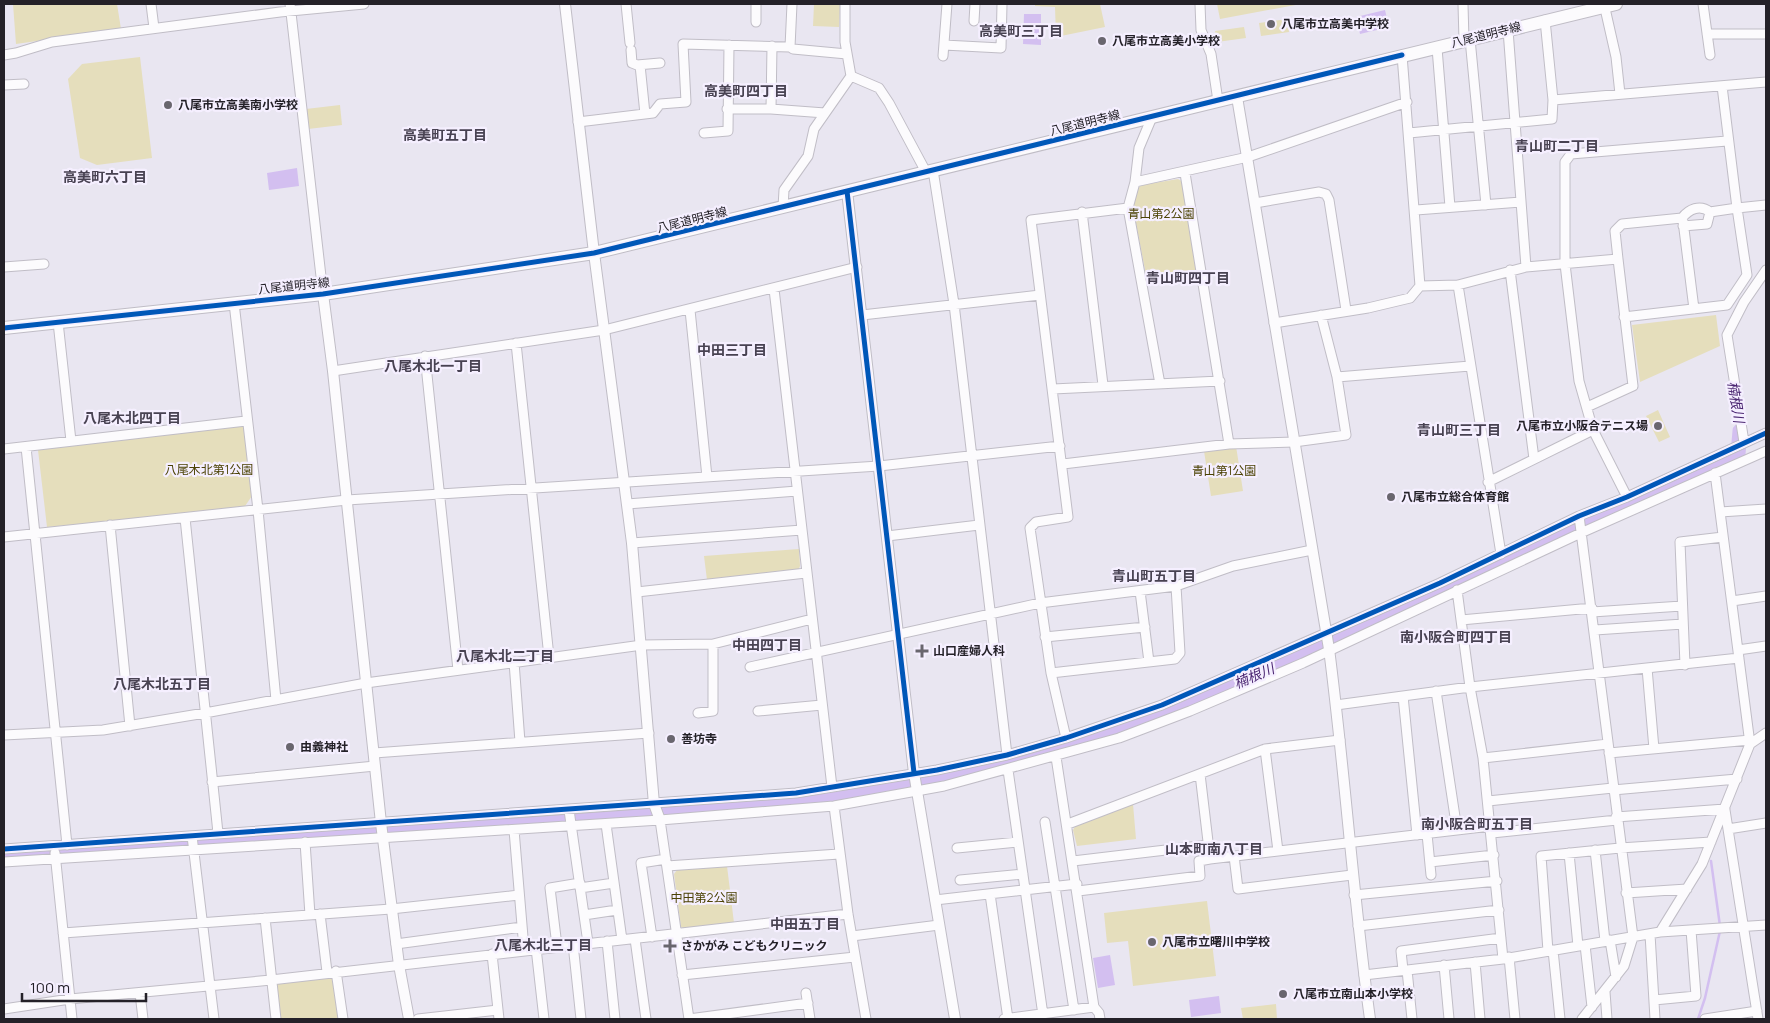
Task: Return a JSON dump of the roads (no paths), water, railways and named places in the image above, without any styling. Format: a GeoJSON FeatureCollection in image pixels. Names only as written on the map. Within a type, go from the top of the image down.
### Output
{"type":"FeatureCollection","features":[{"type":"Feature","properties":{"kind":"main road","name":"八尾道明寺線"},"geometry":{"type":"LineString","coordinates":[[4,328],[323,294],[594,253],[1608,5]]}},
{"type":"Feature","properties":{"kind":"street"},"geometry":{"type":"LineString","coordinates":[[151,4],[154,28]]}},
{"type":"Feature","properties":{"kind":"street"},"geometry":{"type":"LineString","coordinates":[[4,54],[16,54],[52,42],[290,7],[364,4]]}},
{"type":"Feature","properties":{"kind":"street"},"geometry":{"type":"LineString","coordinates":[[565,4],[594,253],[632,543],[654,804],[660,820],[667,862],[689,1019],[808,1003]]}},
{"type":"Feature","properties":{"kind":"street"},"geometry":{"type":"LineString","coordinates":[[626,4],[632,63],[640,65],[660,63]]}},
{"type":"Feature","properties":{"kind":"street"},"geometry":{"type":"LineString","coordinates":[[756,4],[756,22]]}},
{"type":"Feature","properties":{"kind":"street"},"geometry":{"type":"LineString","coordinates":[[790,47],[792,4]]}},
{"type":"Feature","properties":{"kind":"street"},"geometry":{"type":"LineString","coordinates":[[783,207],[784,190],[808,156],[814,129],[851,76],[845,42],[845,4]]}},
{"type":"Feature","properties":{"kind":"street"},"geometry":{"type":"LineString","coordinates":[[942,56],[947,4]]}},
{"type":"Feature","properties":{"kind":"street"},"geometry":{"type":"LineString","coordinates":[[974,21],[975,4]]}},
{"type":"Feature","properties":{"kind":"street"},"geometry":{"type":"LineString","coordinates":[[944,45],[1001,48],[1002,4]]}},
{"type":"Feature","properties":{"kind":"street"},"geometry":{"type":"LineString","coordinates":[[1200,4],[1201,30],[1211,54],[1218,101]]}},
{"type":"Feature","properties":{"kind":"street"},"geometry":{"type":"LineString","coordinates":[[1462,4],[1479,127],[1486,205]]}},
{"type":"Feature","properties":{"kind":"street"},"geometry":{"type":"LineString","coordinates":[[1703,4],[1710,55]]}},
{"type":"Feature","properties":{"kind":"street"},"geometry":{"type":"LineString","coordinates":[[1608,5],[1620,94]]}},
{"type":"Feature","properties":{"kind":"street"},"geometry":{"type":"LineString","coordinates":[[290,7],[333,371],[391,909],[409,1019]]}},
{"type":"Feature","properties":{"kind":"street"},"geometry":{"type":"LineString","coordinates":[[1409,133],[1552,119],[1553,100],[1545,20]]}},
{"type":"Feature","properties":{"kind":"street"},"geometry":{"type":"LineString","coordinates":[[1508,30],[1526,267]]}},
{"type":"Feature","properties":{"kind":"street"},"geometry":{"type":"LineString","coordinates":[[1707,34],[1766,34]]}},
{"type":"Feature","properties":{"kind":"street"},"geometry":{"type":"LineString","coordinates":[[578,122],[653,113],[660,104],[686,102],[683,44],[790,47],[793,50],[847,54]]}},
{"type":"Feature","properties":{"kind":"street"},"geometry":{"type":"LineString","coordinates":[[704,133],[728,131],[729,45]]}},
{"type":"Feature","properties":{"kind":"street"},"geometry":{"type":"LineString","coordinates":[[771,109],[772,46]]}},
{"type":"Feature","properties":{"kind":"street"},"geometry":{"type":"LineString","coordinates":[[1437,48],[1450,208]]}},
{"type":"Feature","properties":{"kind":"street"},"geometry":{"type":"LineString","coordinates":[[1274,323],[1368,308],[1410,298],[1420,286],[1416,210],[1402,55]]}},
{"type":"Feature","properties":{"kind":"street"},"geometry":{"type":"LineString","coordinates":[[640,65],[645,114]]}},
{"type":"Feature","properties":{"kind":"street"},"geometry":{"type":"LineString","coordinates":[[851,76],[879,88],[890,102],[929,171],[954,304],[970,456],[1008,755]]}},
{"type":"Feature","properties":{"kind":"street"},"geometry":{"type":"LineString","coordinates":[[1553,100],[1766,82]]}},
{"type":"Feature","properties":{"kind":"street"},"geometry":{"type":"LineString","coordinates":[[4,85],[24,84]]}},
{"type":"Feature","properties":{"kind":"street"},"geometry":{"type":"LineString","coordinates":[[1624,317],[1727,305],[1747,275],[1727,141],[1722,86]]}},
{"type":"Feature","properties":{"kind":"street"},"geometry":{"type":"LineString","coordinates":[[1237,97],[1329,649],[1340,740],[1354,895],[1370,1019]]}},
{"type":"Feature","properties":{"kind":"street"},"geometry":{"type":"LineString","coordinates":[[1135,182],[1185,173],[1248,157],[1407,102]]}},
{"type":"Feature","properties":{"kind":"street"},"geometry":{"type":"LineString","coordinates":[[727,109],[771,109],[825,114]]}},
{"type":"Feature","properties":{"kind":"street"},"geometry":{"type":"LineString","coordinates":[[1152,117],[1139,148],[1135,182],[1128,208],[1160,384]]}},
{"type":"Feature","properties":{"kind":"street"},"geometry":{"type":"LineString","coordinates":[[1627,497],[1593,430],[1579,381],[1565,264],[1565,162],[1571,154],[1727,141]]}},
{"type":"Feature","properties":{"kind":"street"},"geometry":{"type":"LineString","coordinates":[[1185,173],[1229,444]]}},
{"type":"Feature","properties":{"kind":"street"},"geometry":{"type":"LineString","coordinates":[[847,191],[916,782],[955,1019]]}},
{"type":"Feature","properties":{"kind":"street"},"geometry":{"type":"LineString","coordinates":[[1255,203],[1319,192],[1326,194],[1329,200],[1346,310]]}},
{"type":"Feature","properties":{"kind":"street"},"geometry":{"type":"LineString","coordinates":[[1416,210],[1521,202]]}},
{"type":"Feature","properties":{"kind":"street"},"geometry":{"type":"LineString","coordinates":[[1694,309],[1683,222],[1687,212],[1694,208],[1703,208],[1710,212],[1766,205]]}},
{"type":"Feature","properties":{"kind":"street"},"geometry":{"type":"LineString","coordinates":[[1066,738],[1051,673],[1030,528],[1036,522],[1068,517],[1031,220],[1082,212],[1128,208]]}},
{"type":"Feature","properties":{"kind":"street"},"geometry":{"type":"LineString","coordinates":[[1082,212],[1103,385]]}},
{"type":"Feature","properties":{"kind":"street"},"geometry":{"type":"LineString","coordinates":[[1587,407],[1633,386],[1615,231],[1622,224],[1683,222],[1707,224],[1710,212]]}},
{"type":"Feature","properties":{"kind":"street"},"geometry":{"type":"LineString","coordinates":[[1420,286],[1458,285],[1526,267],[1618,259]]}},
{"type":"Feature","properties":{"kind":"street"},"geometry":{"type":"LineString","coordinates":[[4,268],[44,264]]}},
{"type":"Feature","properties":{"kind":"street"},"geometry":{"type":"LineString","coordinates":[[333,371],[604,330],[857,268]]}},
{"type":"Feature","properties":{"kind":"street"},"geometry":{"type":"LineString","coordinates":[[1510,270],[1534,459]]}},
{"type":"Feature","properties":{"kind":"street"},"geometry":{"type":"LineString","coordinates":[[1744,442],[1727,335],[1744,302],[1766,270]]}},
{"type":"Feature","properties":{"kind":"street"},"geometry":{"type":"LineString","coordinates":[[1458,285],[1501,554]]}},
{"type":"Feature","properties":{"kind":"street"},"geometry":{"type":"LineString","coordinates":[[774,289],[832,787]]}},
{"type":"Feature","properties":{"kind":"street"},"geometry":{"type":"LineString","coordinates":[[862,315],[1040,295]]}},
{"type":"Feature","properties":{"kind":"street"},"geometry":{"type":"LineString","coordinates":[[234,303],[246,420],[258,510],[276,700]]}},
{"type":"Feature","properties":{"kind":"street"},"geometry":{"type":"LineString","coordinates":[[690,310],[707,477]]}},
{"type":"Feature","properties":{"kind":"street"},"geometry":{"type":"LineString","coordinates":[[1062,464],[1229,444],[1294,442],[1346,435],[1337,376],[1321,315]]}},
{"type":"Feature","properties":{"kind":"street"},"geometry":{"type":"LineString","coordinates":[[58,322],[71,441]]}},
{"type":"Feature","properties":{"kind":"street"},"geometry":{"type":"LineString","coordinates":[[516,343],[549,657]]}},
{"type":"Feature","properties":{"kind":"street"},"geometry":{"type":"LineString","coordinates":[[425,356],[458,670]]}},
{"type":"Feature","properties":{"kind":"street"},"geometry":{"type":"LineString","coordinates":[[1337,376],[1470,366]]}},
{"type":"Feature","properties":{"kind":"street"},"geometry":{"type":"LineString","coordinates":[[1053,389],[1103,385],[1220,381]]}},
{"type":"Feature","properties":{"kind":"street"},"geometry":{"type":"LineString","coordinates":[[4,448],[26,447],[246,420]]}},
{"type":"Feature","properties":{"kind":"street"},"geometry":{"type":"LineString","coordinates":[[1488,482],[1593,430]]}},
{"type":"Feature","properties":{"kind":"street"},"geometry":{"type":"LineString","coordinates":[[4,862],[55,852],[68,845],[305,842],[514,830],[570,818],[654,804],[796,792],[832,787],[916,782],[1008,770],[1119,738],[1190,712],[1303,663],[1329,649],[1457,590],[1581,525],[1627,497],[1766,433]]}},
{"type":"Feature","properties":{"kind":"street"},"geometry":{"type":"LineString","coordinates":[[4,536],[347,500],[879,466],[1060,446]]}},
{"type":"Feature","properties":{"kind":"street"},"geometry":{"type":"LineString","coordinates":[[26,447],[68,845]]}},
{"type":"Feature","properties":{"kind":"street"},"geometry":{"type":"LineString","coordinates":[[4,849],[55,852],[193,843],[218,833],[381,823],[570,818],[606,824],[834,806],[1066,738],[1162,705],[1501,554],[1715,473],[1766,451]]}},
{"type":"Feature","properties":{"kind":"street"},"geometry":{"type":"LineString","coordinates":[[1660,932],[1702,864],[1750,742],[1715,473]]}},
{"type":"Feature","properties":{"kind":"street"},"geometry":{"type":"LineString","coordinates":[[627,504],[797,491]]}},
{"type":"Feature","properties":{"kind":"street"},"geometry":{"type":"LineString","coordinates":[[1720,512],[1766,509]]}},
{"type":"Feature","properties":{"kind":"street"},"geometry":{"type":"LineString","coordinates":[[185,518],[218,833]]}},
{"type":"Feature","properties":{"kind":"street"},"geometry":{"type":"LineString","coordinates":[[110,525],[130,726]]}},
{"type":"Feature","properties":{"kind":"street"},"geometry":{"type":"LineString","coordinates":[[887,536],[979,525]]}},
{"type":"Feature","properties":{"kind":"street"},"geometry":{"type":"LineString","coordinates":[[1581,525],[1616,818],[1633,937],[1624,966],[1582,1019]]}},
{"type":"Feature","properties":{"kind":"street"},"geometry":{"type":"LineString","coordinates":[[632,543],[802,530]]}},
{"type":"Feature","properties":{"kind":"street"},"geometry":{"type":"LineString","coordinates":[[1685,665],[1680,542],[1724,537]]}},
{"type":"Feature","properties":{"kind":"street"},"geometry":{"type":"LineString","coordinates":[[750,666],[816,654],[898,634],[1040,604],[1176,586],[1233,566],[1312,550]]}},
{"type":"Feature","properties":{"kind":"street"},"geometry":{"type":"LineString","coordinates":[[637,592],[806,573]]}},
{"type":"Feature","properties":{"kind":"street"},"geometry":{"type":"LineString","coordinates":[[1051,673],[1175,659],[1180,653],[1176,586]]}},
{"type":"Feature","properties":{"kind":"street"},"geometry":{"type":"LineString","coordinates":[[1457,590],[1470,687],[1483,758],[1502,938],[1515,1019]]}},
{"type":"Feature","properties":{"kind":"street"},"geometry":{"type":"LineString","coordinates":[[1140,591],[1149,662]]}},
{"type":"Feature","properties":{"kind":"street"},"geometry":{"type":"LineString","coordinates":[[1732,601],[1766,596]]}},
{"type":"Feature","properties":{"kind":"street"},"geometry":{"type":"LineString","coordinates":[[1461,620],[1592,610],[1682,606]]}},
{"type":"Feature","properties":{"kind":"street"},"geometry":{"type":"LineString","coordinates":[[4,735],[56,733],[130,726],[205,714],[366,683],[642,645],[713,644],[812,619]]}},
{"type":"Feature","properties":{"kind":"street"},"geometry":{"type":"LineString","coordinates":[[1594,630],[1683,624]]}},
{"type":"Feature","properties":{"kind":"street"},"geometry":{"type":"LineString","coordinates":[[1045,637],[1145,627]]}},
{"type":"Feature","properties":{"kind":"street"},"geometry":{"type":"LineString","coordinates":[[698,713],[713,711],[713,644]]}},
{"type":"Feature","properties":{"kind":"street"},"geometry":{"type":"LineString","coordinates":[[1336,705],[1600,672],[1685,665],[1739,654],[1766,646]]}},
{"type":"Feature","properties":{"kind":"street"},"geometry":{"type":"LineString","coordinates":[[514,662],[520,742]]}},
{"type":"Feature","properties":{"kind":"street"},"geometry":{"type":"LineString","coordinates":[[1647,668],[1654,749]]}},
{"type":"Feature","properties":{"kind":"street"},"geometry":{"type":"LineString","coordinates":[[1436,691],[1457,830]]}},
{"type":"Feature","properties":{"kind":"street"},"geometry":{"type":"LineString","coordinates":[[1404,696],[1422,835],[1430,862],[1431,875]]}},
{"type":"Feature","properties":{"kind":"street"},"geometry":{"type":"LineString","coordinates":[[758,711],[822,705]]}},
{"type":"Feature","properties":{"kind":"street"},"geometry":{"type":"LineString","coordinates":[[374,753],[649,733]]}},
{"type":"Feature","properties":{"kind":"street"},"geometry":{"type":"LineString","coordinates":[[1483,758],[1608,749],[1654,749],[1750,742],[1766,733]]}},
{"type":"Feature","properties":{"kind":"street"},"geometry":{"type":"LineString","coordinates":[[1068,824],[1265,749],[1340,740]]}},
{"type":"Feature","properties":{"kind":"street"},"geometry":{"type":"LineString","coordinates":[[1265,749],[1278,851]]}},
{"type":"Feature","properties":{"kind":"street"},"geometry":{"type":"LineString","coordinates":[[1056,757],[1068,824],[1094,1007],[1099,1013],[1100,1019]]}},
{"type":"Feature","properties":{"kind":"street"},"geometry":{"type":"LineString","coordinates":[[212,782],[375,766]]}},
{"type":"Feature","properties":{"kind":"street"},"geometry":{"type":"LineString","coordinates":[[1008,770],[1025,890],[1037,1017]]}},
{"type":"Feature","properties":{"kind":"street"},"geometry":{"type":"LineString","coordinates":[[1200,774],[1210,859]]}},
{"type":"Feature","properties":{"kind":"street"},"geometry":{"type":"LineString","coordinates":[[1488,801],[1736,779]]}},
{"type":"Feature","properties":{"kind":"street"},"geometry":{"type":"LineString","coordinates":[[834,806],[848,914],[866,1019]]}},
{"type":"Feature","properties":{"kind":"street"},"geometry":{"type":"LineString","coordinates":[[935,900],[1055,886],[1077,888],[1200,876],[1199,861],[1210,859],[1457,830],[1492,829],[1725,809]]}},
{"type":"Feature","properties":{"kind":"street"},"geometry":{"type":"LineString","coordinates":[[1706,1019],[1758,1015],[1725,809]]}},
{"type":"Feature","properties":{"kind":"street"},"geometry":{"type":"LineString","coordinates":[[570,818],[588,943]]}},
{"type":"Feature","properties":{"kind":"street"},"geometry":{"type":"LineString","coordinates":[[1045,822],[1074,1010]]}},
{"type":"Feature","properties":{"kind":"street"},"geometry":{"type":"LineString","coordinates":[[1728,829],[1766,823]]}},
{"type":"Feature","properties":{"kind":"street"},"geometry":{"type":"LineString","coordinates":[[606,824],[622,940]]}},
{"type":"Feature","properties":{"kind":"street"},"geometry":{"type":"LineString","coordinates":[[514,830],[524,949]]}},
{"type":"Feature","properties":{"kind":"street"},"geometry":{"type":"LineString","coordinates":[[305,842],[315,915],[332,971],[343,1019]]}},
{"type":"Feature","properties":{"kind":"street"},"geometry":{"type":"LineString","coordinates":[[957,848],[1018,842]]}},
{"type":"Feature","properties":{"kind":"street"},"geometry":{"type":"LineString","coordinates":[[1560,1019],[1550,950],[1541,856],[1595,850],[1711,842]]}},
{"type":"Feature","properties":{"kind":"street"},"geometry":{"type":"LineString","coordinates":[[193,843],[214,1019]]}},
{"type":"Feature","properties":{"kind":"street"},"geometry":{"type":"LineString","coordinates":[[1073,861],[1208,845]]}},
{"type":"Feature","properties":{"kind":"street"},"geometry":{"type":"LineString","coordinates":[[1595,850],[1607,941],[1616,977]]}},
{"type":"Feature","properties":{"kind":"street"},"geometry":{"type":"LineString","coordinates":[[55,852],[72,1019]]}},
{"type":"Feature","properties":{"kind":"street"},"geometry":{"type":"LineString","coordinates":[[1569,853],[1581,945],[1592,1007]]}},
{"type":"Feature","properties":{"kind":"street"},"geometry":{"type":"LineString","coordinates":[[652,937],[641,863],[839,854]]}},
{"type":"Feature","properties":{"kind":"street"},"geometry":{"type":"LineString","coordinates":[[1430,862],[1494,855]]}},
{"type":"Feature","properties":{"kind":"street"},"geometry":{"type":"LineString","coordinates":[[1234,856],[1238,888],[1352,875]]}},
{"type":"Feature","properties":{"kind":"street"},"geometry":{"type":"LineString","coordinates":[[960,880],[1023,874]]}},
{"type":"Feature","properties":{"kind":"street"},"geometry":{"type":"LineString","coordinates":[[1354,895],[1496,880]]}},
{"type":"Feature","properties":{"kind":"street"},"geometry":{"type":"LineString","coordinates":[[557,946],[550,888],[614,883]]}},
{"type":"Feature","properties":{"kind":"street"},"geometry":{"type":"LineString","coordinates":[[1626,893],[1687,889]]}},
{"type":"Feature","properties":{"kind":"street"},"geometry":{"type":"LineString","coordinates":[[990,894],[1008,1019]]}},
{"type":"Feature","properties":{"kind":"street"},"geometry":{"type":"LineString","coordinates":[[63,933],[391,909],[519,895]]}},
{"type":"Feature","properties":{"kind":"street"},"geometry":{"type":"LineString","coordinates":[[584,915],[618,910]]}},
{"type":"Feature","properties":{"kind":"street"},"geometry":{"type":"LineString","coordinates":[[1358,926],[1499,910]]}},
{"type":"Feature","properties":{"kind":"street"},"geometry":{"type":"LineString","coordinates":[[4,1009],[70,999],[210,984],[271,980],[332,971],[399,965],[524,949],[635,939],[848,914]]}},
{"type":"Feature","properties":{"kind":"street"},"geometry":{"type":"LineString","coordinates":[[265,918],[276,1019]]}},
{"type":"Feature","properties":{"kind":"street"},"geometry":{"type":"LineString","coordinates":[[852,936],[939,925]]}},
{"type":"Feature","properties":{"kind":"street"},"geometry":{"type":"LineString","coordinates":[[1364,974],[1506,958],[1660,932],[1766,925]]}},
{"type":"Feature","properties":{"kind":"street"},"geometry":{"type":"LineString","coordinates":[[396,944],[522,927]]}},
{"type":"Feature","properties":{"kind":"street"},"geometry":{"type":"LineString","coordinates":[[1654,1000],[1696,996],[1691,930]]}},
{"type":"Feature","properties":{"kind":"street"},"geometry":{"type":"LineString","coordinates":[[1650,934],[1655,1019]]}},
{"type":"Feature","properties":{"kind":"street"},"geometry":{"type":"LineString","coordinates":[[1412,1019],[1401,951],[1502,938]]}},
{"type":"Feature","properties":{"kind":"street"},"geometry":{"type":"LineString","coordinates":[[635,939],[646,1019]]}},
{"type":"Feature","properties":{"kind":"street"},"geometry":{"type":"LineString","coordinates":[[606,941],[616,1019]]}},
{"type":"Feature","properties":{"kind":"street"},"geometry":{"type":"LineString","coordinates":[[573,944],[581,1019]]}},
{"type":"Feature","properties":{"kind":"street"},"geometry":{"type":"LineString","coordinates":[[536,948],[544,1019]]}},
{"type":"Feature","properties":{"kind":"street"},"geometry":{"type":"LineString","coordinates":[[418,1019],[498,1015],[492,954]]}},
{"type":"Feature","properties":{"kind":"street"},"geometry":{"type":"LineString","coordinates":[[682,976],[855,957]]}},
{"type":"Feature","properties":{"kind":"street"},"geometry":{"type":"LineString","coordinates":[[1475,962],[1480,1019]]}},
{"type":"Feature","properties":{"kind":"street"},"geometry":{"type":"LineString","coordinates":[[1444,965],[1449,1019]]}},
{"type":"Feature","properties":{"kind":"street"},"geometry":{"type":"LineString","coordinates":[[1605,992],[1607,1019]]}},
{"type":"Feature","properties":{"kind":"street"},"geometry":{"type":"LineString","coordinates":[[140,993],[144,1019]]}},
{"type":"Feature","properties":{"kind":"street"},"geometry":{"type":"LineString","coordinates":[[806,993],[810,1019]]}},
{"type":"Feature","properties":{"kind":"street"},"geometry":{"type":"LineString","coordinates":[[1004,1019],[1063,1016],[1074,1010],[1094,1007]]}},
{"type":"Feature","properties":{"kind":"waterway","name":"楠根川"},"geometry":{"type":"LineString","coordinates":[[4,854],[362,832],[532,818],[646,813],[832,796],[982,768],[1052,751],[1115,731],[1214,694],[1738,454],[1740,431]]}},
{"type":"Feature","properties":{"kind":"waterway"},"geometry":{"type":"LineString","coordinates":[[1711,861],[1720,926]]}},
{"type":"Feature","properties":{"kind":"waterway"},"geometry":{"type":"LineString","coordinates":[[1698,1019],[1705,998],[1720,931]]}},
{"type":"Feature","properties":{"kind":"place","name":"八尾市立高美中学校"},"geometry":{"type":"Point","coordinates":[1271,24]}},
{"type":"Feature","properties":{"kind":"place","name":"八尾市立高美小学校"},"geometry":{"type":"Point","coordinates":[1102,41]}},
{"type":"Feature","properties":{"kind":"place","name":"八尾市立高美南小学校"},"geometry":{"type":"Point","coordinates":[168,105]}},
{"type":"Feature","properties":{"kind":"place","name":"八尾市立小阪合テニス場"},"geometry":{"type":"Point","coordinates":[1658,426]}},
{"type":"Feature","properties":{"kind":"place","name":"八尾市立総合体育館"},"geometry":{"type":"Point","coordinates":[1391,497]}},
{"type":"Feature","properties":{"kind":"place","name":"山口産婦人科"},"geometry":{"type":"Point","coordinates":[922,651]}},
{"type":"Feature","properties":{"kind":"place","name":"善坊寺"},"geometry":{"type":"Point","coordinates":[671,739]}},
{"type":"Feature","properties":{"kind":"place","name":"由義神社"},"geometry":{"type":"Point","coordinates":[290,747]}},
{"type":"Feature","properties":{"kind":"place","name":"八尾市立曙川中学校"},"geometry":{"type":"Point","coordinates":[1152,942]}},
{"type":"Feature","properties":{"kind":"place","name":"さかがみ こどもクリニック"},"geometry":{"type":"Point","coordinates":[670,946]}},
{"type":"Feature","properties":{"kind":"place","name":"八尾市立南山本小学校"},"geometry":{"type":"Point","coordinates":[1283,994]}},
{"type":"Feature","properties":{"kind":"district","name":"高美町三丁目"},"geometry":{"type":"Point","coordinates":[1021,31]}},
{"type":"Feature","properties":{"kind":"district","name":"高美町四丁目"},"geometry":{"type":"Point","coordinates":[746,91]}},
{"type":"Feature","properties":{"kind":"district","name":"高美町五丁目"},"geometry":{"type":"Point","coordinates":[445,135]}},
{"type":"Feature","properties":{"kind":"district","name":"青山町二丁目"},"geometry":{"type":"Point","coordinates":[1557,146]}},
{"type":"Feature","properties":{"kind":"district","name":"高美町六丁目"},"geometry":{"type":"Point","coordinates":[105,177]}},
{"type":"Feature","properties":{"kind":"district","name":"青山町四丁目"},"geometry":{"type":"Point","coordinates":[1188,278]}},
{"type":"Feature","properties":{"kind":"district","name":"中田三丁目"},"geometry":{"type":"Point","coordinates":[732,350]}},
{"type":"Feature","properties":{"kind":"district","name":"八尾木北一丁目"},"geometry":{"type":"Point","coordinates":[433,366]}},
{"type":"Feature","properties":{"kind":"district","name":"八尾木北四丁目"},"geometry":{"type":"Point","coordinates":[132,418]}},
{"type":"Feature","properties":{"kind":"district","name":"青山町三丁目"},"geometry":{"type":"Point","coordinates":[1459,430]}},
{"type":"Feature","properties":{"kind":"district","name":"青山町五丁目"},"geometry":{"type":"Point","coordinates":[1154,576]}},
{"type":"Feature","properties":{"kind":"district","name":"南小阪合町四丁目"},"geometry":{"type":"Point","coordinates":[1456,637]}},
{"type":"Feature","properties":{"kind":"district","name":"中田四丁目"},"geometry":{"type":"Point","coordinates":[767,645]}},
{"type":"Feature","properties":{"kind":"district","name":"八尾木北二丁目"},"geometry":{"type":"Point","coordinates":[505,656]}},
{"type":"Feature","properties":{"kind":"district","name":"八尾木北五丁目"},"geometry":{"type":"Point","coordinates":[162,684]}},
{"type":"Feature","properties":{"kind":"district","name":"南小阪合町五丁目"},"geometry":{"type":"Point","coordinates":[1477,824]}},
{"type":"Feature","properties":{"kind":"district","name":"山本町南八丁目"},"geometry":{"type":"Point","coordinates":[1214,849]}},
{"type":"Feature","properties":{"kind":"district","name":"中田五丁目"},"geometry":{"type":"Point","coordinates":[805,924]}},
{"type":"Feature","properties":{"kind":"district","name":"八尾木北三丁目"},"geometry":{"type":"Point","coordinates":[543,945]}},
{"type":"Feature","properties":{"kind":"park label","name":"青山第2公園"},"geometry":{"type":"Point","coordinates":[1161,214]}},
{"type":"Feature","properties":{"kind":"park label","name":"八尾木北第1公園"},"geometry":{"type":"Point","coordinates":[209,470]}},
{"type":"Feature","properties":{"kind":"park label","name":"青山第1公園"},"geometry":{"type":"Point","coordinates":[1224,471]}},
{"type":"Feature","properties":{"kind":"park label","name":"中田第2公園"},"geometry":{"type":"Point","coordinates":[704,898]}}]}
